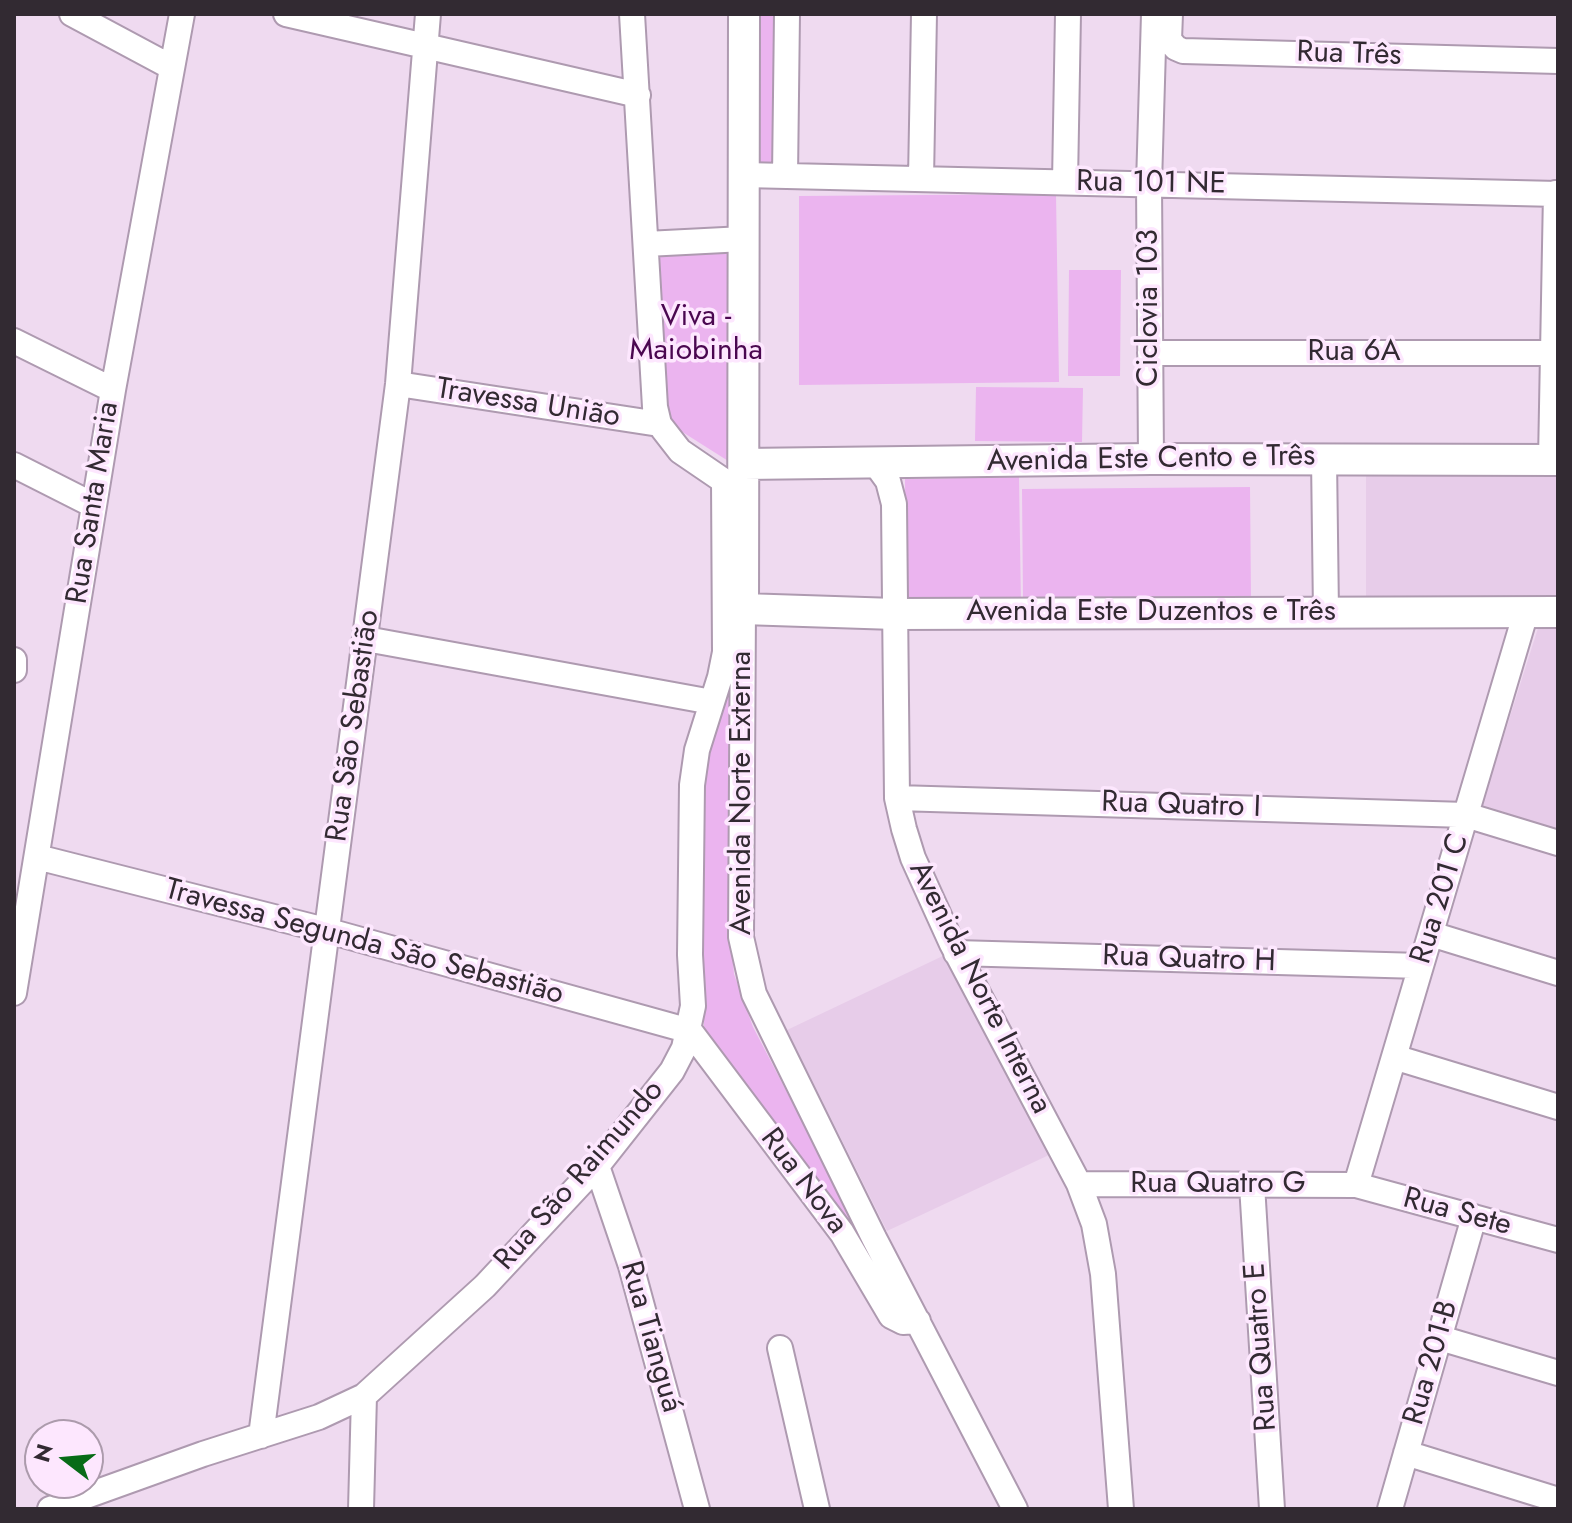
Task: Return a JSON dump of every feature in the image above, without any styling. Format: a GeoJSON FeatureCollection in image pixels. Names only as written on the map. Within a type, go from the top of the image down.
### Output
{"type":"FeatureCollection","features":[{"type":"Feature","properties":{"kind":"main road","name":"Avenida Norte Externa"},"geometry":{"type":"LineString","coordinates":[[743,609],[737,475],[744,239],[744,14]]}},
{"type":"Feature","properties":{"kind":"main road","name":"Avenida Este Cento e Três"},"geometry":{"type":"LineString","coordinates":[[737,475],[875,463],[1324,458],[1554,460]]}},
{"type":"Feature","properties":{"kind":"main road","name":"Avenida Este Duzentos e Três"},"geometry":{"type":"LineString","coordinates":[[743,609],[895,614],[1558,612]]}},
{"type":"Feature","properties":{"kind":"street"},"geometry":{"type":"LineString","coordinates":[[72,14],[171,67]]}},
{"type":"Feature","properties":{"kind":"street","name":"Rua Santa Maria"},"geometry":{"type":"LineString","coordinates":[[15,982],[93,505],[182,14]]}},
{"type":"Feature","properties":{"kind":"street"},"geometry":{"type":"LineString","coordinates":[[286,14],[638,95]]}},
{"type":"Feature","properties":{"kind":"street","name":"Rua São Sebastião"},"geometry":{"type":"LineString","coordinates":[[261,1436],[398,384],[428,14]]}},
{"type":"Feature","properties":{"kind":"street"},"geometry":{"type":"LineString","coordinates":[[632,14],[655,407],[659,424],[680,451],[737,475]]}},
{"type":"Feature","properties":{"kind":"street"},"geometry":{"type":"LineString","coordinates":[[785,176],[787,14]]}},
{"type":"Feature","properties":{"kind":"street"},"geometry":{"type":"LineString","coordinates":[[921,179],[924,14]]}},
{"type":"Feature","properties":{"kind":"street"},"geometry":{"type":"LineString","coordinates":[[1065,182],[1068,14]]}},
{"type":"Feature","properties":{"kind":"street","name":"Ciclovia 103"},"geometry":{"type":"LineString","coordinates":[[1151,459],[1149,184],[1154,14]]}},
{"type":"Feature","properties":{"kind":"street","name":"Rua Três"},"geometry":{"type":"LineString","coordinates":[[1170,14],[1169,40],[1183,51],[1558,61]]}},
{"type":"Feature","properties":{"kind":"street","name":"Rua 101 NE"},"geometry":{"type":"LineString","coordinates":[[744,175],[1557,194]]}},
{"type":"Feature","properties":{"kind":"street"},"geometry":{"type":"LineString","coordinates":[[1554,460],[1557,194]]}},
{"type":"Feature","properties":{"kind":"street"},"geometry":{"type":"LineString","coordinates":[[646,244],[744,239]]}},
{"type":"Feature","properties":{"kind":"street"},"geometry":{"type":"LineString","coordinates":[[14,341],[113,390]]}},
{"type":"Feature","properties":{"kind":"street","name":"Rua 6A"},"geometry":{"type":"LineString","coordinates":[[1150,353],[1555,353]]}},
{"type":"Feature","properties":{"kind":"street","name":"Travessa União"},"geometry":{"type":"LineString","coordinates":[[398,384],[659,424]]}},
{"type":"Feature","properties":{"kind":"street"},"geometry":{"type":"LineString","coordinates":[[1324,458],[1326,613]]}},
{"type":"Feature","properties":{"kind":"street","name":"Avenida Norte Interna"},"geometry":{"type":"LineString","coordinates":[[875,463],[888,481],[894,504],[897,798],[913,858],[956,953],[1079,1184],[1094,1224],[1103,1274],[1121,1509]]}},
{"type":"Feature","properties":{"kind":"street"},"geometry":{"type":"LineString","coordinates":[[14,465],[93,505]]}},
{"type":"Feature","properties":{"kind":"street","name":"Rua São Raimundo"},"geometry":{"type":"LineString","coordinates":[[50,1509],[203,1454],[330,1413],[364,1396],[485,1286],[597,1166],[672,1071],[690,1031],[693,1006],[690,955],[692,785],[697,750],[725,652],[737,475]]}},
{"type":"Feature","properties":{"kind":"street","name":"Avenida Norte Externa"},"geometry":{"type":"LineString","coordinates":[[743,609],[740,923],[746,966],[754,994],[1015,1509]]}},
{"type":"Feature","properties":{"kind":"street","name":"Rua 201 C"},"geometry":{"type":"LineString","coordinates":[[1356,1185],[1526,612]]}},
{"type":"Feature","properties":{"kind":"street"},"geometry":{"type":"LineString","coordinates":[[366,639],[712,702]]}},
{"type":"Feature","properties":{"kind":"street"},"geometry":{"type":"LineString","coordinates":[[14,660],[14,670]]}},
{"type":"Feature","properties":{"kind":"street","name":"Rua Quatro I"},"geometry":{"type":"LineString","coordinates":[[897,798],[1466,815],[1558,843]]}},
{"type":"Feature","properties":{"kind":"street","name":"Travessa Segunda São Sebastião"},"geometry":{"type":"LineString","coordinates":[[37,857],[325,930],[690,1031]]}},
{"type":"Feature","properties":{"kind":"street"},"geometry":{"type":"LineString","coordinates":[[1431,934],[1558,973]]}},
{"type":"Feature","properties":{"kind":"street","name":"Rua Quatro H"},"geometry":{"type":"LineString","coordinates":[[956,953],[1421,966]]}},
{"type":"Feature","properties":{"kind":"street","name":"Rua Nova"},"geometry":{"type":"LineString","coordinates":[[690,1031],[842,1233],[891,1316],[903,1322],[918,1321]]}},
{"type":"Feature","properties":{"kind":"street"},"geometry":{"type":"LineString","coordinates":[[1394,1057],[1558,1107]]}},
{"type":"Feature","properties":{"kind":"street","name":"Rua Tianguá"},"geometry":{"type":"LineString","coordinates":[[597,1166],[631,1266],[697,1509]]}},
{"type":"Feature","properties":{"kind":"street","name":"Rua Quatro G"},"geometry":{"type":"LineString","coordinates":[[1079,1184],[1356,1185]]}},
{"type":"Feature","properties":{"kind":"street","name":"Rua Quatro E"},"geometry":{"type":"LineString","coordinates":[[1252,1185],[1272,1509]]}},
{"type":"Feature","properties":{"kind":"street","name":"Rua Sete"},"geometry":{"type":"LineString","coordinates":[[1356,1185],[1558,1240]]}},
{"type":"Feature","properties":{"kind":"street","name":"Rua 201-B"},"geometry":{"type":"LineString","coordinates":[[1390,1509],[1474,1217]]}},
{"type":"Feature","properties":{"kind":"street"},"geometry":{"type":"LineString","coordinates":[[1440,1338],[1558,1373]]}},
{"type":"Feature","properties":{"kind":"street"},"geometry":{"type":"LineString","coordinates":[[780,1348],[817,1509]]}},
{"type":"Feature","properties":{"kind":"street"},"geometry":{"type":"LineString","coordinates":[[361,1509],[364,1396]]}},
{"type":"Feature","properties":{"kind":"street"},"geometry":{"type":"LineString","coordinates":[[1406,1453],[1558,1500]]}},
{"type":"Feature","properties":{"kind":"shaded area"},"geometry":{"type":"Polygon","coordinates":[[[1366,474],[1558,475],[1558,596],[1366,598],[1366,474]]]}},
{"type":"Feature","properties":{"kind":"shaded area"},"geometry":{"type":"Polygon","coordinates":[[[1539,625],[1558,625],[1558,830],[1482,805],[1539,625]]]}},
{"type":"Feature","properties":{"kind":"shaded area"},"geometry":{"type":"Polygon","coordinates":[[[947,954],[1049,1155],[887,1231],[787,1030],[947,954]]]}},
{"type":"Feature","properties":{"kind":"green space"},"geometry":{"type":"Polygon","coordinates":[[[755,14],[781,14],[779,165],[754,165],[755,14]]]}},
{"type":"Feature","properties":{"kind":"green space"},"geometry":{"type":"Polygon","coordinates":[[[1056,194],[1059,382],[799,385],[799,196],[1056,194]]]}},
{"type":"Feature","properties":{"kind":"green space","name":"Viva - Maiobinha"},"geometry":{"type":"Polygon","coordinates":[[[731,246],[733,464],[665,421],[657,249],[731,246]]]}},
{"type":"Feature","properties":{"kind":"green space"},"geometry":{"type":"Polygon","coordinates":[[[1069,270],[1121,270],[1120,376],[1068,376],[1069,270]]]}},
{"type":"Feature","properties":{"kind":"green space"},"geometry":{"type":"Polygon","coordinates":[[[976,387],[1083,388],[1082,442],[975,441],[976,387]]]}},
{"type":"Feature","properties":{"kind":"green space"},"geometry":{"type":"Polygon","coordinates":[[[1019,477],[1021,607],[906,609],[905,479],[1019,477]]]}},
{"type":"Feature","properties":{"kind":"green space"},"geometry":{"type":"Polygon","coordinates":[[[1250,487],[1251,599],[1023,601],[1022,489],[1250,487]]]}},
{"type":"Feature","properties":{"kind":"green space"},"geometry":{"type":"Polygon","coordinates":[[[729,687],[733,687],[734,974],[753,1027],[861,1234],[854,1237],[704,1034],[704,764],[729,687]]]}}]}
